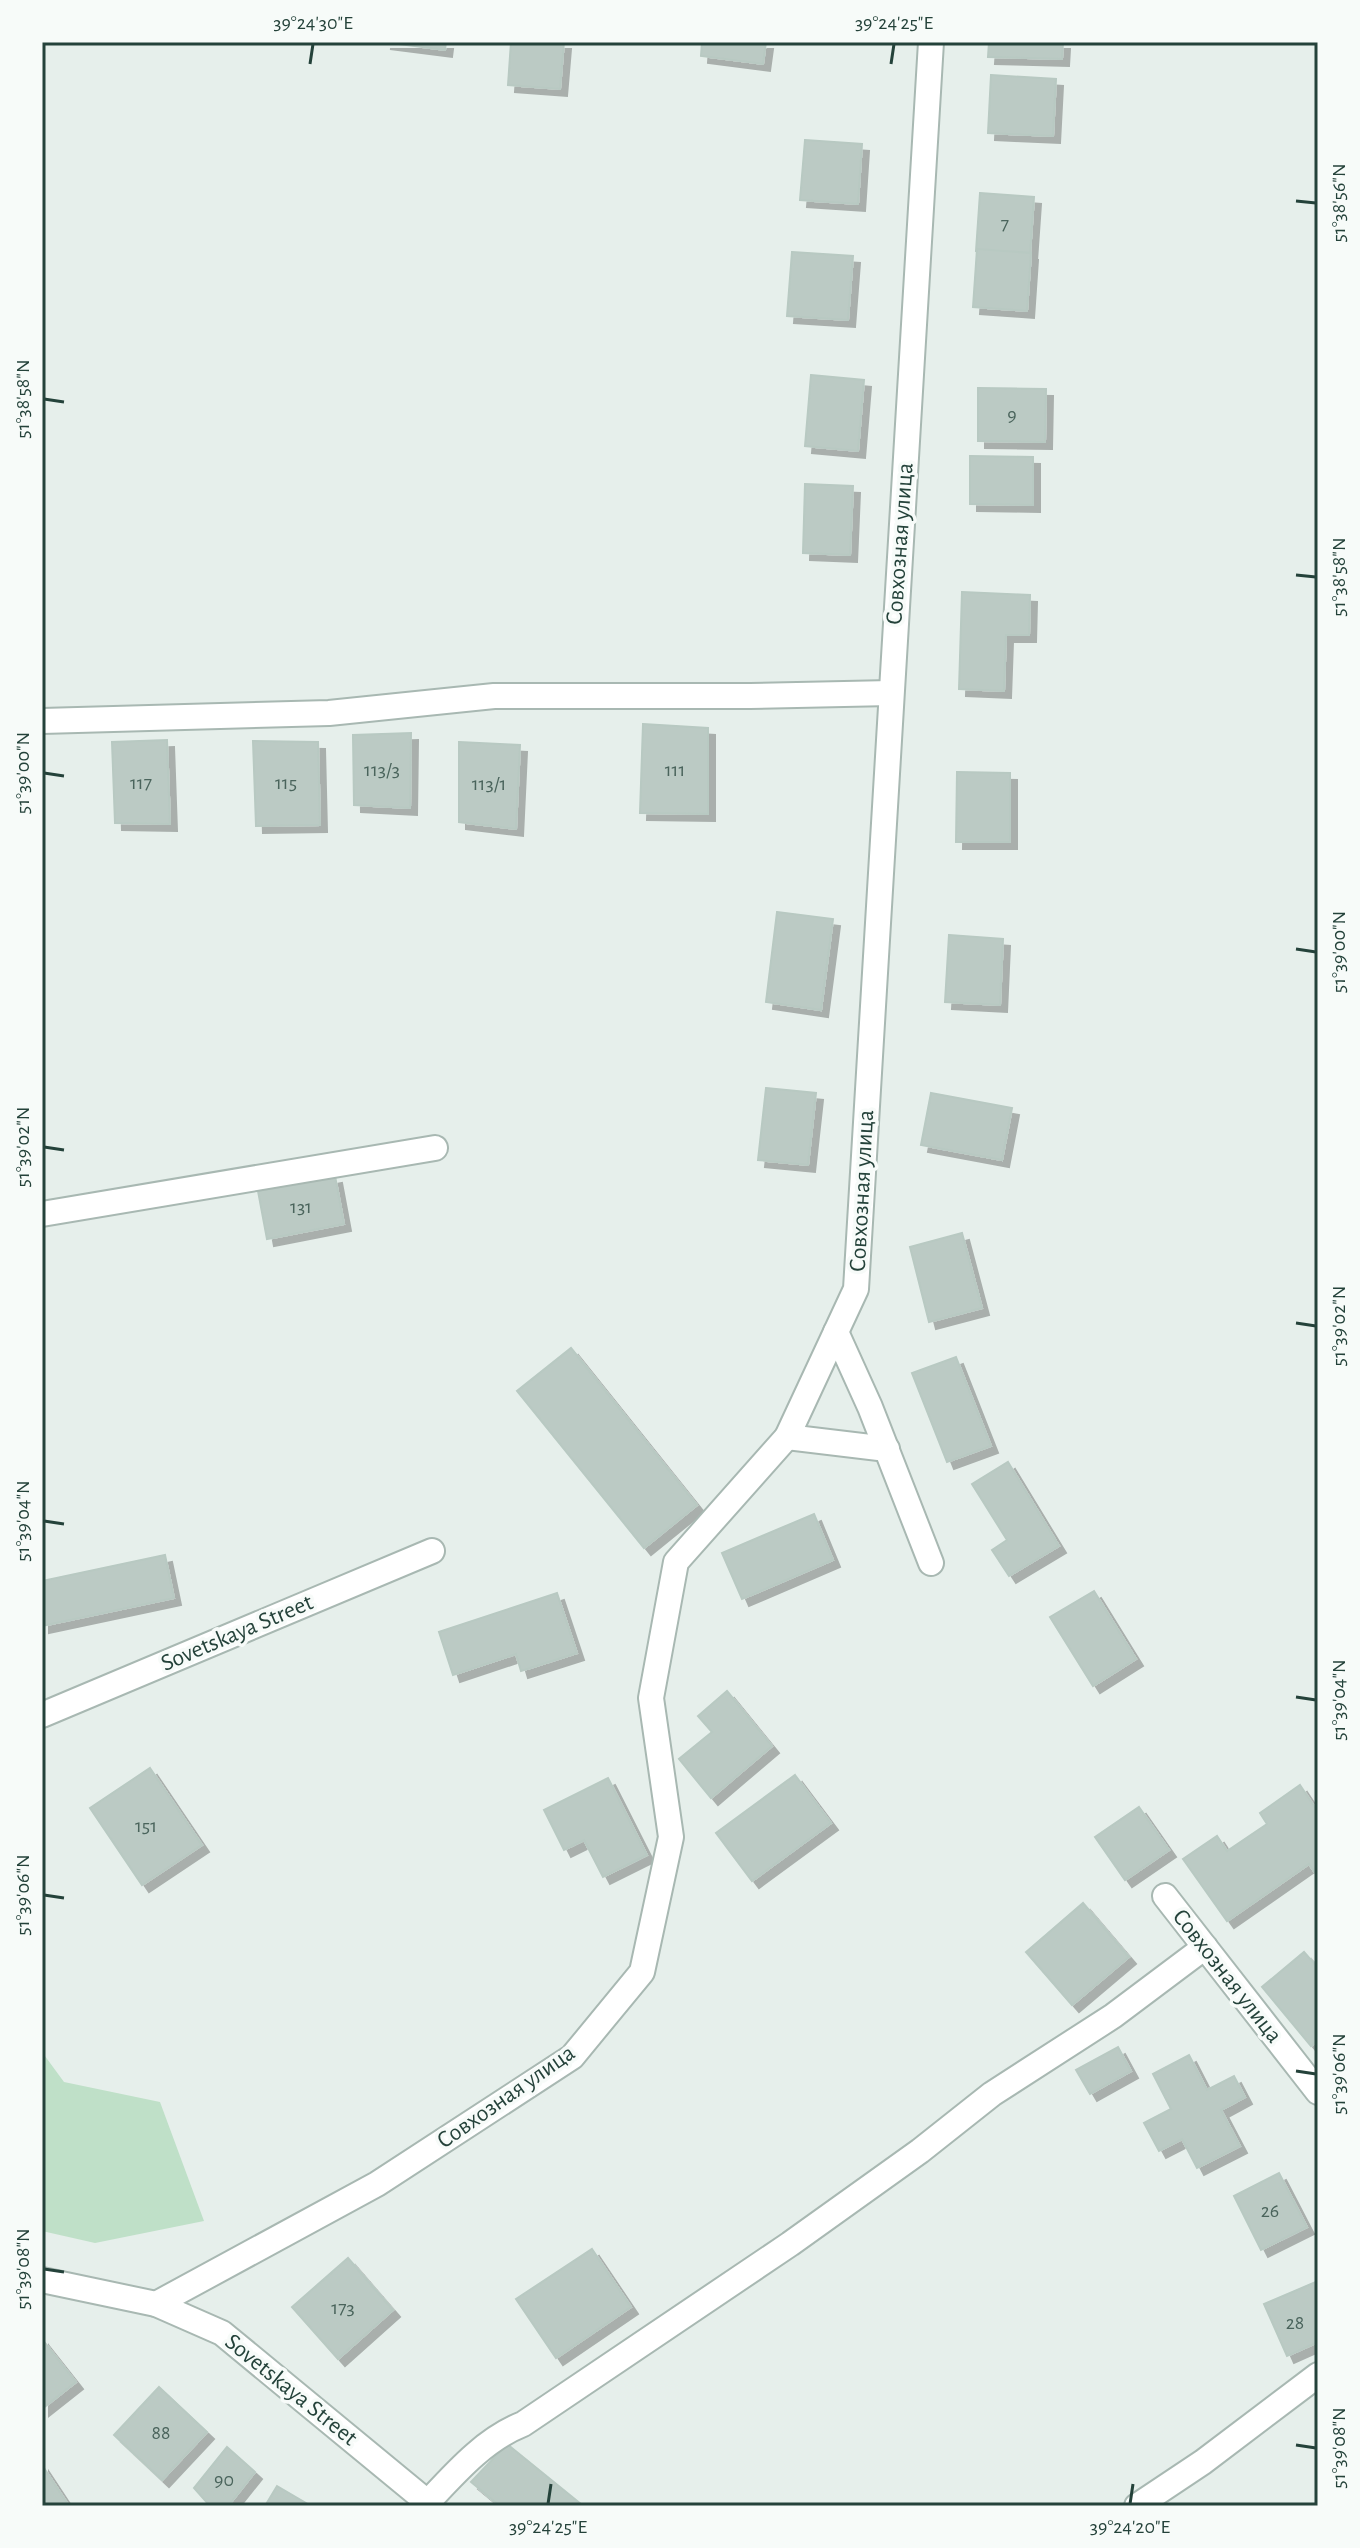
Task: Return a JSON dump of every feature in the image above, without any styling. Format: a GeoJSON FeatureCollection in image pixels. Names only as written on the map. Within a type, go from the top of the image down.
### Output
{"type":"FeatureCollection","features":[{"type":"Feature","properties":{"kind":"street","name":"Совхозная улица"},"geometry":{"type":"LineString","coordinates":[[156,2304],[377,2184],[572,2057],[642,1972],[671,1837],[651,1698],[676,1562],[787,1437],[856,1289],[931,42]]}},
{"type":"Feature","properties":{"kind":"street"},"geometry":{"type":"LineString","coordinates":[[42,721],[329,713],[494,696],[891,693]]}},
{"type":"Feature","properties":{"kind":"street"},"geometry":{"type":"LineString","coordinates":[[42,1214],[435,1148]]}},
{"type":"Feature","properties":{"kind":"street"},"geometry":{"type":"LineString","coordinates":[[836,1332],[887,1449],[931,1563]]}},
{"type":"Feature","properties":{"kind":"street"},"geometry":{"type":"LineString","coordinates":[[787,1437],[887,1449]]}},
{"type":"Feature","properties":{"kind":"street","name":"Sovetskaya Street"},"geometry":{"type":"LineString","coordinates":[[42,1715],[432,1551]]}},
{"type":"Feature","properties":{"kind":"street","name":"Совхозная улица"},"geometry":{"type":"LineString","coordinates":[[1165,1896],[1318,2092]]}},
{"type":"Feature","properties":{"kind":"street"},"geometry":{"type":"LineString","coordinates":[[430,2504],[456,2472],[502,2433],[523,2424],[790,2244],[920,2151],[992,2094],[1113,2016],[1205,1947]]}},
{"type":"Feature","properties":{"kind":"street","name":"Sovetskaya Street"},"geometry":{"type":"LineString","coordinates":[[42,2280],[156,2304],[222,2333],[430,2504]]}},
{"type":"Feature","properties":{"kind":"street"},"geometry":{"type":"LineString","coordinates":[[1137,2506],[1203,2462],[1318,2375]]}},
{"type":"Feature","properties":{"kind":"green space"},"geometry":{"type":"Polygon","coordinates":[[[42,2052],[64,2082],[160,2102],[204,2221],[95,2243],[42,2231],[42,2052]]]}},
{"type":"Feature","properties":{"kind":"building"},"geometry":{"type":"Polygon","coordinates":[[[383,42],[446,42],[445,50],[383,42]]]}},
{"type":"Feature","properties":{"kind":"building"},"geometry":{"type":"Polygon","coordinates":[[[511,42],[564,42],[560,89],[508,85],[511,42]]]}},
{"type":"Feature","properties":{"kind":"building"},"geometry":{"type":"Polygon","coordinates":[[[702,42],[766,42],[763,64],[701,56],[702,42]]]}},
{"type":"Feature","properties":{"kind":"building"},"geometry":{"type":"Polygon","coordinates":[[[989,42],[1063,42],[1062,59],[988,57],[989,42]]]}},
{"type":"Feature","properties":{"kind":"building"},"geometry":{"type":"Polygon","coordinates":[[[991,75],[1056,79],[1053,136],[988,133],[991,75]]]}},
{"type":"Feature","properties":{"kind":"building"},"geometry":{"type":"Polygon","coordinates":[[[805,140],[862,144],[858,204],[800,200],[805,140]]]}},
{"type":"Feature","properties":{"kind":"building"},"geometry":{"type":"Polygon","coordinates":[[[980,193],[1034,197],[1030,254],[976,251],[980,193]]]}},
{"type":"Feature","properties":{"kind":"building"},"geometry":{"type":"Polygon","coordinates":[[[977,249],[1031,253],[1027,311],[973,307],[977,249]]]}},
{"type":"Feature","properties":{"kind":"building"},"geometry":{"type":"Polygon","coordinates":[[[792,252],[853,256],[848,320],[787,316],[792,252]]]}},
{"type":"Feature","properties":{"kind":"building"},"geometry":{"type":"Polygon","coordinates":[[[811,375],[864,380],[858,451],[805,446],[811,375]]]}},
{"type":"Feature","properties":{"kind":"building"},"geometry":{"type":"Polygon","coordinates":[[[978,388],[1046,389],[1045,442],[978,441],[978,388]]]}},
{"type":"Feature","properties":{"kind":"building"},"geometry":{"type":"Polygon","coordinates":[[[970,456],[1033,457],[1033,505],[970,504],[970,456]]]}},
{"type":"Feature","properties":{"kind":"building"},"geometry":{"type":"Polygon","coordinates":[[[805,484],[853,486],[850,555],[803,553],[805,484]]]}},
{"type":"Feature","properties":{"kind":"building"},"geometry":{"type":"Polygon","coordinates":[[[962,592],[1030,595],[1029,635],[1006,635],[1004,691],[959,689],[962,592]]]}},
{"type":"Feature","properties":{"kind":"building"},"geometry":{"type":"Polygon","coordinates":[[[643,724],[708,728],[708,814],[640,813],[643,724]]]}},
{"type":"Feature","properties":{"kind":"building"},"geometry":{"type":"Polygon","coordinates":[[[411,733],[410,808],[354,805],[353,735],[411,733]]]}},
{"type":"Feature","properties":{"kind":"building"},"geometry":{"type":"Polygon","coordinates":[[[167,740],[170,824],[115,823],[112,742],[167,740]]]}},
{"type":"Feature","properties":{"kind":"building"},"geometry":{"type":"Polygon","coordinates":[[[253,741],[318,742],[320,825],[256,826],[253,741]]]}},
{"type":"Feature","properties":{"kind":"building"},"geometry":{"type":"Polygon","coordinates":[[[459,742],[520,745],[516,829],[459,822],[459,742]]]}},
{"type":"Feature","properties":{"kind":"building"},"geometry":{"type":"Polygon","coordinates":[[[957,772],[1010,773],[1010,842],[956,842],[957,772]]]}},
{"type":"Feature","properties":{"kind":"building"},"geometry":{"type":"Polygon","coordinates":[[[777,912],[833,919],[821,1010],[766,1002],[777,912]]]}},
{"type":"Feature","properties":{"kind":"building"},"geometry":{"type":"Polygon","coordinates":[[[949,935],[1003,939],[1000,1005],[945,1002],[949,935]]]}},
{"type":"Feature","properties":{"kind":"building"},"geometry":{"type":"Polygon","coordinates":[[[766,1088],[816,1093],[808,1165],[758,1160],[766,1088]]]}},
{"type":"Feature","properties":{"kind":"building"},"geometry":{"type":"Polygon","coordinates":[[[931,1093],[1012,1108],[1002,1160],[921,1145],[931,1093]]]}},
{"type":"Feature","properties":{"kind":"building"},"geometry":{"type":"Polygon","coordinates":[[[335,1176],[344,1224],[267,1239],[258,1191],[335,1176]]]}},
{"type":"Feature","properties":{"kind":"building"},"geometry":{"type":"Polygon","coordinates":[[[962,1233],[982,1308],[929,1322],[910,1247],[962,1233]]]}},
{"type":"Feature","properties":{"kind":"building"},"geometry":{"type":"Polygon","coordinates":[[[571,1348],[697,1505],[644,1548],[517,1391],[571,1348]]]}},
{"type":"Feature","properties":{"kind":"building"},"geometry":{"type":"Polygon","coordinates":[[[956,1357],[991,1446],[947,1462],[912,1373],[956,1357]]]}},
{"type":"Feature","properties":{"kind":"building"},"geometry":{"type":"Polygon","coordinates":[[[1008,1462],[1059,1546],[1009,1576],[992,1550],[1007,1540],[972,1484],[1008,1462]]]}},
{"type":"Feature","properties":{"kind":"building"},"geometry":{"type":"Polygon","coordinates":[[[814,1514],[833,1560],[742,1599],[722,1553],[814,1514]]]}},
{"type":"Feature","properties":{"kind":"building"},"geometry":{"type":"Polygon","coordinates":[[[165,1555],[174,1598],[42,1626],[42,1581],[165,1555]]]}},
{"type":"Feature","properties":{"kind":"building"},"geometry":{"type":"Polygon","coordinates":[[[1094,1591],[1136,1659],[1093,1686],[1050,1617],[1094,1591]]]}},
{"type":"Feature","properties":{"kind":"building"},"geometry":{"type":"Polygon","coordinates":[[[557,1593],[577,1653],[521,1671],[516,1654],[453,1675],[439,1632],[557,1593]]]}},
{"type":"Feature","properties":{"kind":"building"},"geometry":{"type":"Polygon","coordinates":[[[727,1691],[772,1746],[711,1798],[679,1759],[712,1732],[698,1716],[727,1691]]]}},
{"type":"Feature","properties":{"kind":"building"},"geometry":{"type":"Polygon","coordinates":[[[150,1768],[202,1845],[142,1885],[90,1808],[150,1768]]]}},
{"type":"Feature","properties":{"kind":"building"},"geometry":{"type":"Polygon","coordinates":[[[795,1775],[831,1823],[752,1881],[716,1833],[795,1775]]]}},
{"type":"Feature","properties":{"kind":"building"},"geometry":{"type":"Polygon","coordinates":[[[608,1778],[647,1855],[603,1877],[584,1840],[564,1850],[544,1810],[608,1778]]]}},
{"type":"Feature","properties":{"kind":"building"},"geometry":{"type":"Polygon","coordinates":[[[1300,1785],[1318,1812],[1318,1877],[1309,1864],[1227,1921],[1183,1859],[1217,1836],[1227,1851],[1267,1824],[1260,1813],[1300,1785]]]}},
{"type":"Feature","properties":{"kind":"building"},"geometry":{"type":"Polygon","coordinates":[[[1139,1807],[1169,1850],[1125,1880],[1095,1837],[1139,1807]]]}},
{"type":"Feature","properties":{"kind":"building"},"geometry":{"type":"Polygon","coordinates":[[[1083,1903],[1129,1957],[1072,2005],[1026,1952],[1083,1903]]]}},
{"type":"Feature","properties":{"kind":"building"},"geometry":{"type":"Polygon","coordinates":[[[1304,1952],[1318,1968],[1318,2040],[1311,2046],[1262,1987],[1304,1952]]]}},
{"type":"Feature","properties":{"kind":"building"},"geometry":{"type":"Polygon","coordinates":[[[1118,2047],[1131,2071],[1090,2094],[1076,2070],[1118,2047]]]}},
{"type":"Feature","properties":{"kind":"building"},"geometry":{"type":"Polygon","coordinates":[[[1189,2055],[1207,2090],[1234,2076],[1245,2097],[1221,2110],[1240,2146],[1197,2168],[1182,2139],[1159,2151],[1144,2123],[1171,2109],[1153,2074],[1189,2055]]]}},
{"type":"Feature","properties":{"kind":"building"},"geometry":{"type":"Polygon","coordinates":[[[1279,2173],[1307,2227],[1261,2250],[1234,2196],[1279,2173]]]}},
{"type":"Feature","properties":{"kind":"building"},"geometry":{"type":"Polygon","coordinates":[[[592,2249],[631,2307],[556,2358],[516,2299],[592,2249]]]}},
{"type":"Feature","properties":{"kind":"building"},"geometry":{"type":"Polygon","coordinates":[[[348,2258],[393,2310],[338,2359],[292,2307],[348,2258]]]}},
{"type":"Feature","properties":{"kind":"building"},"geometry":{"type":"Polygon","coordinates":[[[1318,2281],[1318,2342],[1287,2356],[1264,2304],[1318,2281]]]}},
{"type":"Feature","properties":{"kind":"building"},"geometry":{"type":"Polygon","coordinates":[[[42,2339],[76,2382],[42,2409],[42,2339]]]}},
{"type":"Feature","properties":{"kind":"building"},"geometry":{"type":"Polygon","coordinates":[[[159,2387],[207,2432],[162,2480],[114,2435],[159,2387]]]}},
{"type":"Feature","properties":{"kind":"building"},"geometry":{"type":"Polygon","coordinates":[[[507,2444],[581,2504],[500,2506],[471,2482],[507,2444]]]}},
{"type":"Feature","properties":{"kind":"building"},"geometry":{"type":"Polygon","coordinates":[[[227,2447],[255,2472],[228,2506],[210,2506],[194,2488],[227,2447]]]}},
{"type":"Feature","properties":{"kind":"building"},"geometry":{"type":"Polygon","coordinates":[[[42,2465],[69,2506],[42,2506],[42,2465]]]}},
{"type":"Feature","properties":{"kind":"building"},"geometry":{"type":"Polygon","coordinates":[[[277,2486],[311,2506],[265,2506],[277,2486]]]}}]}
